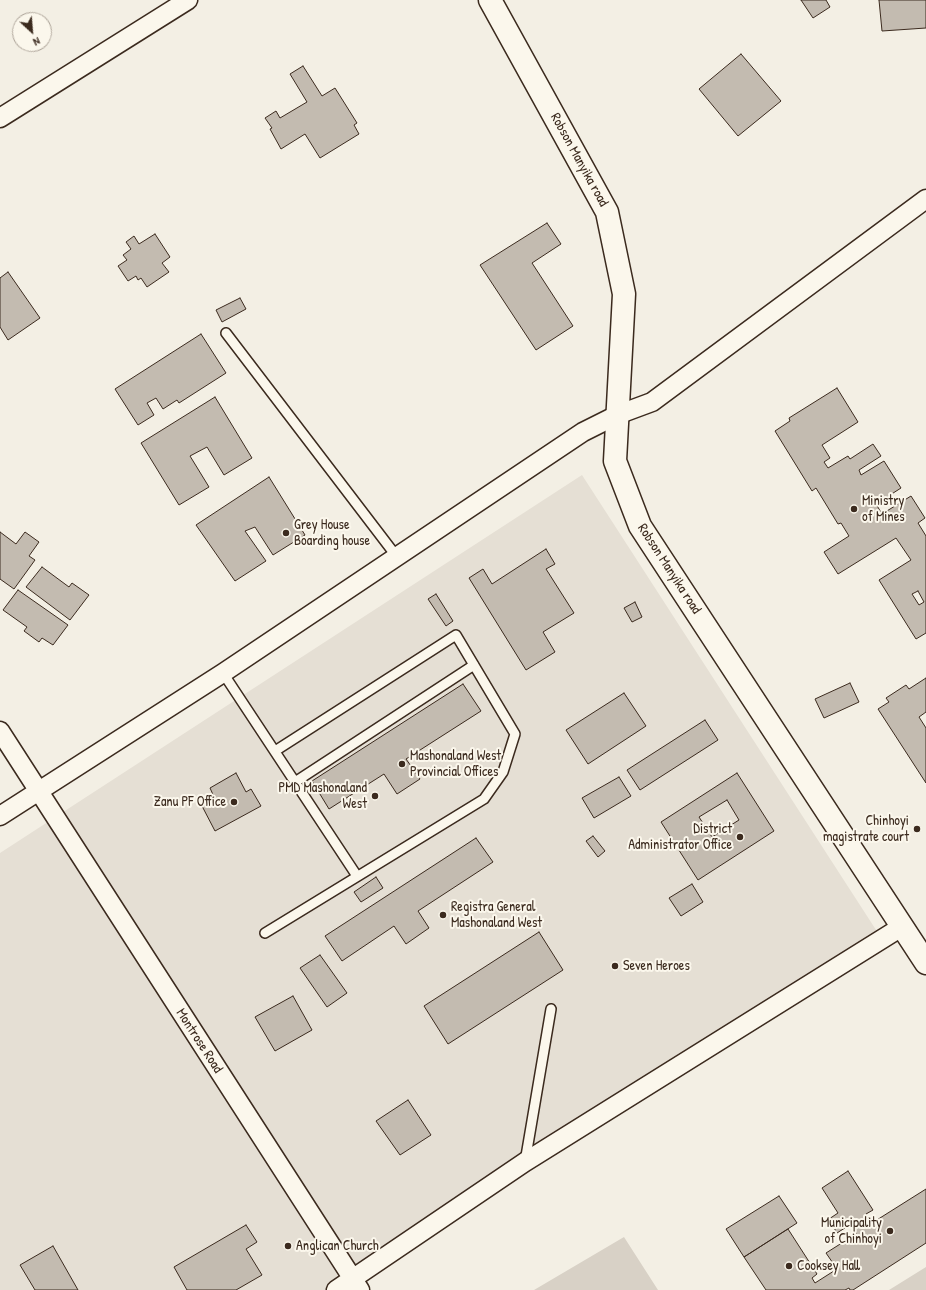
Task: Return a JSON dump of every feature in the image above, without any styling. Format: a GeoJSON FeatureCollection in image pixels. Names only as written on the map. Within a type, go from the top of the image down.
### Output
{"type":"FeatureCollection","features":[{"type":"Feature","properties":{"kind":"street"},"geometry":{"type":"LineString","coordinates":[[0,118],[188,0]]}},
{"type":"Feature","properties":{"kind":"street","name":"Robson Manyika road"},"geometry":{"type":"LineString","coordinates":[[490,0],[607,212],[624,294],[615,461],[640,526],[903,926],[924,951]]}},
{"type":"Feature","properties":{"kind":"street"},"geometry":{"type":"LineString","coordinates":[[0,816],[223,673],[583,432],[617,415],[652,402],[926,199]]}},
{"type":"Feature","properties":{"kind":"street","name":"Montrose Road"},"geometry":{"type":"LineString","coordinates":[[0,731],[356,1285]]}},
{"type":"Feature","properties":{"kind":"street"},"geometry":{"type":"LineString","coordinates":[[336,1290],[356,1285],[525,1162],[903,926]]}},
{"type":"Feature","properties":{"kind":"lane"},"geometry":{"type":"LineString","coordinates":[[226,333],[398,556]]}},
{"type":"Feature","properties":{"kind":"lane"},"geometry":{"type":"LineString","coordinates":[[265,933],[484,799],[503,772],[515,734],[456,635],[275,751]]}},
{"type":"Feature","properties":{"kind":"lane"},"geometry":{"type":"LineString","coordinates":[[295,782],[474,665]]}},
{"type":"Feature","properties":{"kind":"lane"},"geometry":{"type":"LineString","coordinates":[[223,673],[357,876]]}},
{"type":"Feature","properties":{"kind":"lane"},"geometry":{"type":"LineString","coordinates":[[525,1162],[550,1009]]}},
{"type":"Feature","properties":{"kind":"shaded area"},"geometry":{"type":"Polygon","coordinates":[[[582,475],[878,933],[338,1276],[346,1290],[0,1290],[0,853],[582,475]]]}},
{"type":"Feature","properties":{"kind":"shaded area"},"geometry":{"type":"Polygon","coordinates":[[[624,1237],[658,1290],[534,1290],[624,1237]]]}},
{"type":"Feature","properties":{"kind":"shaded area"},"geometry":{"type":"Polygon","coordinates":[[[926,1267],[926,1290],[889,1290],[926,1267]]]}},
{"type":"Feature","properties":{"kind":"building"},"geometry":{"type":"Polygon","coordinates":[[[801,0],[826,0],[830,7],[813,18],[801,0]]]}},
{"type":"Feature","properties":{"kind":"building"},"geometry":{"type":"Polygon","coordinates":[[[879,0],[926,0],[926,28],[882,31],[879,0]]]}},
{"type":"Feature","properties":{"kind":"building"},"geometry":{"type":"Polygon","coordinates":[[[741,54],[781,101],[738,136],[699,89],[741,54]]]}},
{"type":"Feature","properties":{"kind":"building"},"geometry":{"type":"Polygon","coordinates":[[[303,66],[322,96],[335,88],[357,123],[354,125],[359,134],[320,158],[305,134],[281,149],[270,129],[272,128],[265,118],[276,111],[280,118],[307,102],[290,74],[303,66]]]}},
{"type":"Feature","properties":{"kind":"building"},"geometry":{"type":"Polygon","coordinates":[[[547,223],[561,244],[532,263],[573,326],[536,350],[480,265],[547,223]]]}},
{"type":"Feature","properties":{"kind":"building"},"geometry":{"type":"Polygon","coordinates":[[[155,234],[170,257],[162,263],[169,272],[147,287],[141,278],[138,280],[136,276],[128,281],[118,266],[127,260],[123,255],[131,249],[126,242],[134,236],[139,244],[155,234]]]}},
{"type":"Feature","properties":{"kind":"building"},"geometry":{"type":"Polygon","coordinates":[[[8,272],[40,318],[8,340],[0,327],[0,278],[8,272]]]}},
{"type":"Feature","properties":{"kind":"building"},"geometry":{"type":"Polygon","coordinates":[[[240,298],[246,309],[222,322],[216,310],[240,298]]]}},
{"type":"Feature","properties":{"kind":"building"},"geometry":{"type":"Polygon","coordinates":[[[201,334],[226,373],[179,403],[177,400],[163,409],[156,398],[147,403],[154,415],[138,425],[115,389],[201,334]]]}},
{"type":"Feature","properties":{"kind":"building","name":"Ministry of Mines"},"geometry":{"type":"Polygon","coordinates":[[[837,388],[858,422],[822,445],[830,458],[824,462],[828,468],[848,456],[850,459],[873,444],[881,456],[859,470],[861,475],[884,461],[901,488],[876,504],[882,514],[911,496],[925,518],[918,523],[926,536],[926,633],[916,639],[879,580],[911,560],[896,538],[838,574],[824,552],[849,536],[841,523],[838,524],[816,488],[812,491],[775,431],[790,421],[789,418],[837,388]],[[918,591],[912,594],[919,605],[924,602],[918,591]]]}},
{"type":"Feature","properties":{"kind":"building"},"geometry":{"type":"Polygon","coordinates":[[[215,397],[252,458],[224,475],[207,447],[190,456],[209,487],[179,505],[141,443],[215,397]]]}},
{"type":"Feature","properties":{"kind":"building"},"geometry":{"type":"Polygon","coordinates":[[[269,477],[305,535],[273,555],[255,527],[245,531],[266,561],[235,581],[196,525],[269,477]]]}},
{"type":"Feature","properties":{"kind":"building"},"geometry":{"type":"Polygon","coordinates":[[[0,532],[16,544],[25,532],[39,542],[29,556],[35,560],[14,589],[0,579],[0,532]]]}},
{"type":"Feature","properties":{"kind":"building"},"geometry":{"type":"Polygon","coordinates":[[[546,549],[555,564],[546,569],[574,613],[543,632],[555,652],[526,670],[469,578],[483,569],[492,584],[546,549]]]}},
{"type":"Feature","properties":{"kind":"building"},"geometry":{"type":"Polygon","coordinates":[[[42,567],[69,587],[72,583],[89,595],[70,620],[26,587],[42,567]]]}},
{"type":"Feature","properties":{"kind":"building"},"geometry":{"type":"Polygon","coordinates":[[[18,590],[68,625],[53,645],[42,638],[39,642],[24,631],[27,627],[3,610],[18,590]]]}},
{"type":"Feature","properties":{"kind":"building"},"geometry":{"type":"Polygon","coordinates":[[[436,594],[453,621],[446,626],[428,599],[436,594]]]}},
{"type":"Feature","properties":{"kind":"building"},"geometry":{"type":"Polygon","coordinates":[[[635,602],[642,617],[632,622],[624,608],[635,602]]]}},
{"type":"Feature","properties":{"kind":"building"},"geometry":{"type":"Polygon","coordinates":[[[926,678],[926,712],[919,717],[926,728],[926,783],[878,709],[889,702],[886,698],[906,685],[909,689],[926,678]]]}},
{"type":"Feature","properties":{"kind":"building"},"geometry":{"type":"Polygon","coordinates":[[[850,683],[859,702],[824,718],[815,699],[850,683]]]}},
{"type":"Feature","properties":{"kind":"building"},"geometry":{"type":"Polygon","coordinates":[[[463,684],[481,711],[406,759],[420,779],[397,794],[384,774],[329,809],[312,781],[463,684]]]}},
{"type":"Feature","properties":{"kind":"building"},"geometry":{"type":"Polygon","coordinates":[[[624,693],[646,726],[588,764],[566,730],[624,693]]]}},
{"type":"Feature","properties":{"kind":"building"},"geometry":{"type":"Polygon","coordinates":[[[705,720],[718,740],[640,790],[627,770],[705,720]]]}},
{"type":"Feature","properties":{"kind":"building","name":"Zanu PF Office"},"geometry":{"type":"Polygon","coordinates":[[[236,773],[246,792],[251,789],[261,806],[215,831],[202,806],[215,799],[210,788],[236,773]]]}},
{"type":"Feature","properties":{"kind":"building"},"geometry":{"type":"Polygon","coordinates":[[[737,773],[774,831],[698,880],[661,822],[737,773]],[[727,800],[699,817],[712,837],[739,820],[727,800]]]}},
{"type":"Feature","properties":{"kind":"building"},"geometry":{"type":"Polygon","coordinates":[[[619,777],[631,796],[594,818],[582,798],[619,777]]]}},
{"type":"Feature","properties":{"kind":"building"},"geometry":{"type":"Polygon","coordinates":[[[593,836],[605,851],[598,857],[586,841],[593,836]]]}},
{"type":"Feature","properties":{"kind":"building"},"geometry":{"type":"Polygon","coordinates":[[[476,838],[493,862],[418,911],[429,928],[406,944],[394,926],[342,961],[325,936],[476,838]]]}},
{"type":"Feature","properties":{"kind":"building"},"geometry":{"type":"Polygon","coordinates":[[[376,877],[383,888],[361,902],[354,892],[376,877]]]}},
{"type":"Feature","properties":{"kind":"building"},"geometry":{"type":"Polygon","coordinates":[[[692,884],[703,902],[681,916],[669,898],[692,884]]]}},
{"type":"Feature","properties":{"kind":"building"},"geometry":{"type":"Polygon","coordinates":[[[539,932],[563,970],[448,1044],[424,1006],[539,932]]]}},
{"type":"Feature","properties":{"kind":"building"},"geometry":{"type":"Polygon","coordinates":[[[320,955],[347,993],[327,1007],[300,968],[320,955]]]}},
{"type":"Feature","properties":{"kind":"building"},"geometry":{"type":"Polygon","coordinates":[[[293,996],[312,1030],[275,1051],[255,1017],[293,996]]]}},
{"type":"Feature","properties":{"kind":"building"},"geometry":{"type":"Polygon","coordinates":[[[408,1100],[431,1135],[400,1155],[376,1121],[408,1100]]]}},
{"type":"Feature","properties":{"kind":"building","name":"Municipality of Chinhoyi"},"geometry":{"type":"Polygon","coordinates":[[[848,1171],[873,1210],[866,1214],[872,1223],[926,1189],[926,1243],[853,1290],[850,1290],[849,1288],[845,1290],[766,1290],[744,1257],[788,1229],[817,1274],[812,1278],[815,1283],[837,1269],[826,1253],[856,1234],[851,1224],[837,1233],[829,1219],[838,1213],[822,1188],[848,1171]]]}},
{"type":"Feature","properties":{"kind":"building"},"geometry":{"type":"Polygon","coordinates":[[[779,1196],[797,1223],[744,1257],[726,1229],[779,1196]]]}},
{"type":"Feature","properties":{"kind":"building","name":"Anglican Church"},"geometry":{"type":"Polygon","coordinates":[[[246,1225],[257,1242],[246,1249],[262,1275],[236,1290],[187,1290],[174,1267],[246,1225]]]}},
{"type":"Feature","properties":{"kind":"building"},"geometry":{"type":"Polygon","coordinates":[[[53,1246],[78,1290],[35,1290],[20,1265],[53,1246]]]}},
{"type":"Feature","properties":{"kind":"place","name":"Ministry of Mines"},"geometry":{"type":"Point","coordinates":[854,509]}},
{"type":"Feature","properties":{"kind":"place","name":"Grey House Boarding house"},"geometry":{"type":"Point","coordinates":[286,533]}},
{"type":"Feature","properties":{"kind":"place","name":"Mashonaland West Provincial Offices"},"geometry":{"type":"Point","coordinates":[402,764]}},
{"type":"Feature","properties":{"kind":"place","name":"PMD Mashonaland West"},"geometry":{"type":"Point","coordinates":[375,796]}},
{"type":"Feature","properties":{"kind":"place","name":"Zanu PF Office"},"geometry":{"type":"Point","coordinates":[234,802]}},
{"type":"Feature","properties":{"kind":"place","name":"Chinhoyi magistrate court"},"geometry":{"type":"Point","coordinates":[917,829]}},
{"type":"Feature","properties":{"kind":"place","name":"District Administrator Office"},"geometry":{"type":"Point","coordinates":[740,837]}},
{"type":"Feature","properties":{"kind":"place","name":"Registra General Mashonaland West"},"geometry":{"type":"Point","coordinates":[443,915]}},
{"type":"Feature","properties":{"kind":"place","name":"Seven Heroes"},"geometry":{"type":"Point","coordinates":[615,966]}},
{"type":"Feature","properties":{"kind":"place","name":"Municipality of Chinhoyi"},"geometry":{"type":"Point","coordinates":[890,1231]}},
{"type":"Feature","properties":{"kind":"place","name":"Anglican Church"},"geometry":{"type":"Point","coordinates":[288,1246]}},
{"type":"Feature","properties":{"kind":"place","name":"Cooksey Hall"},"geometry":{"type":"Point","coordinates":[789,1266]}}]}
